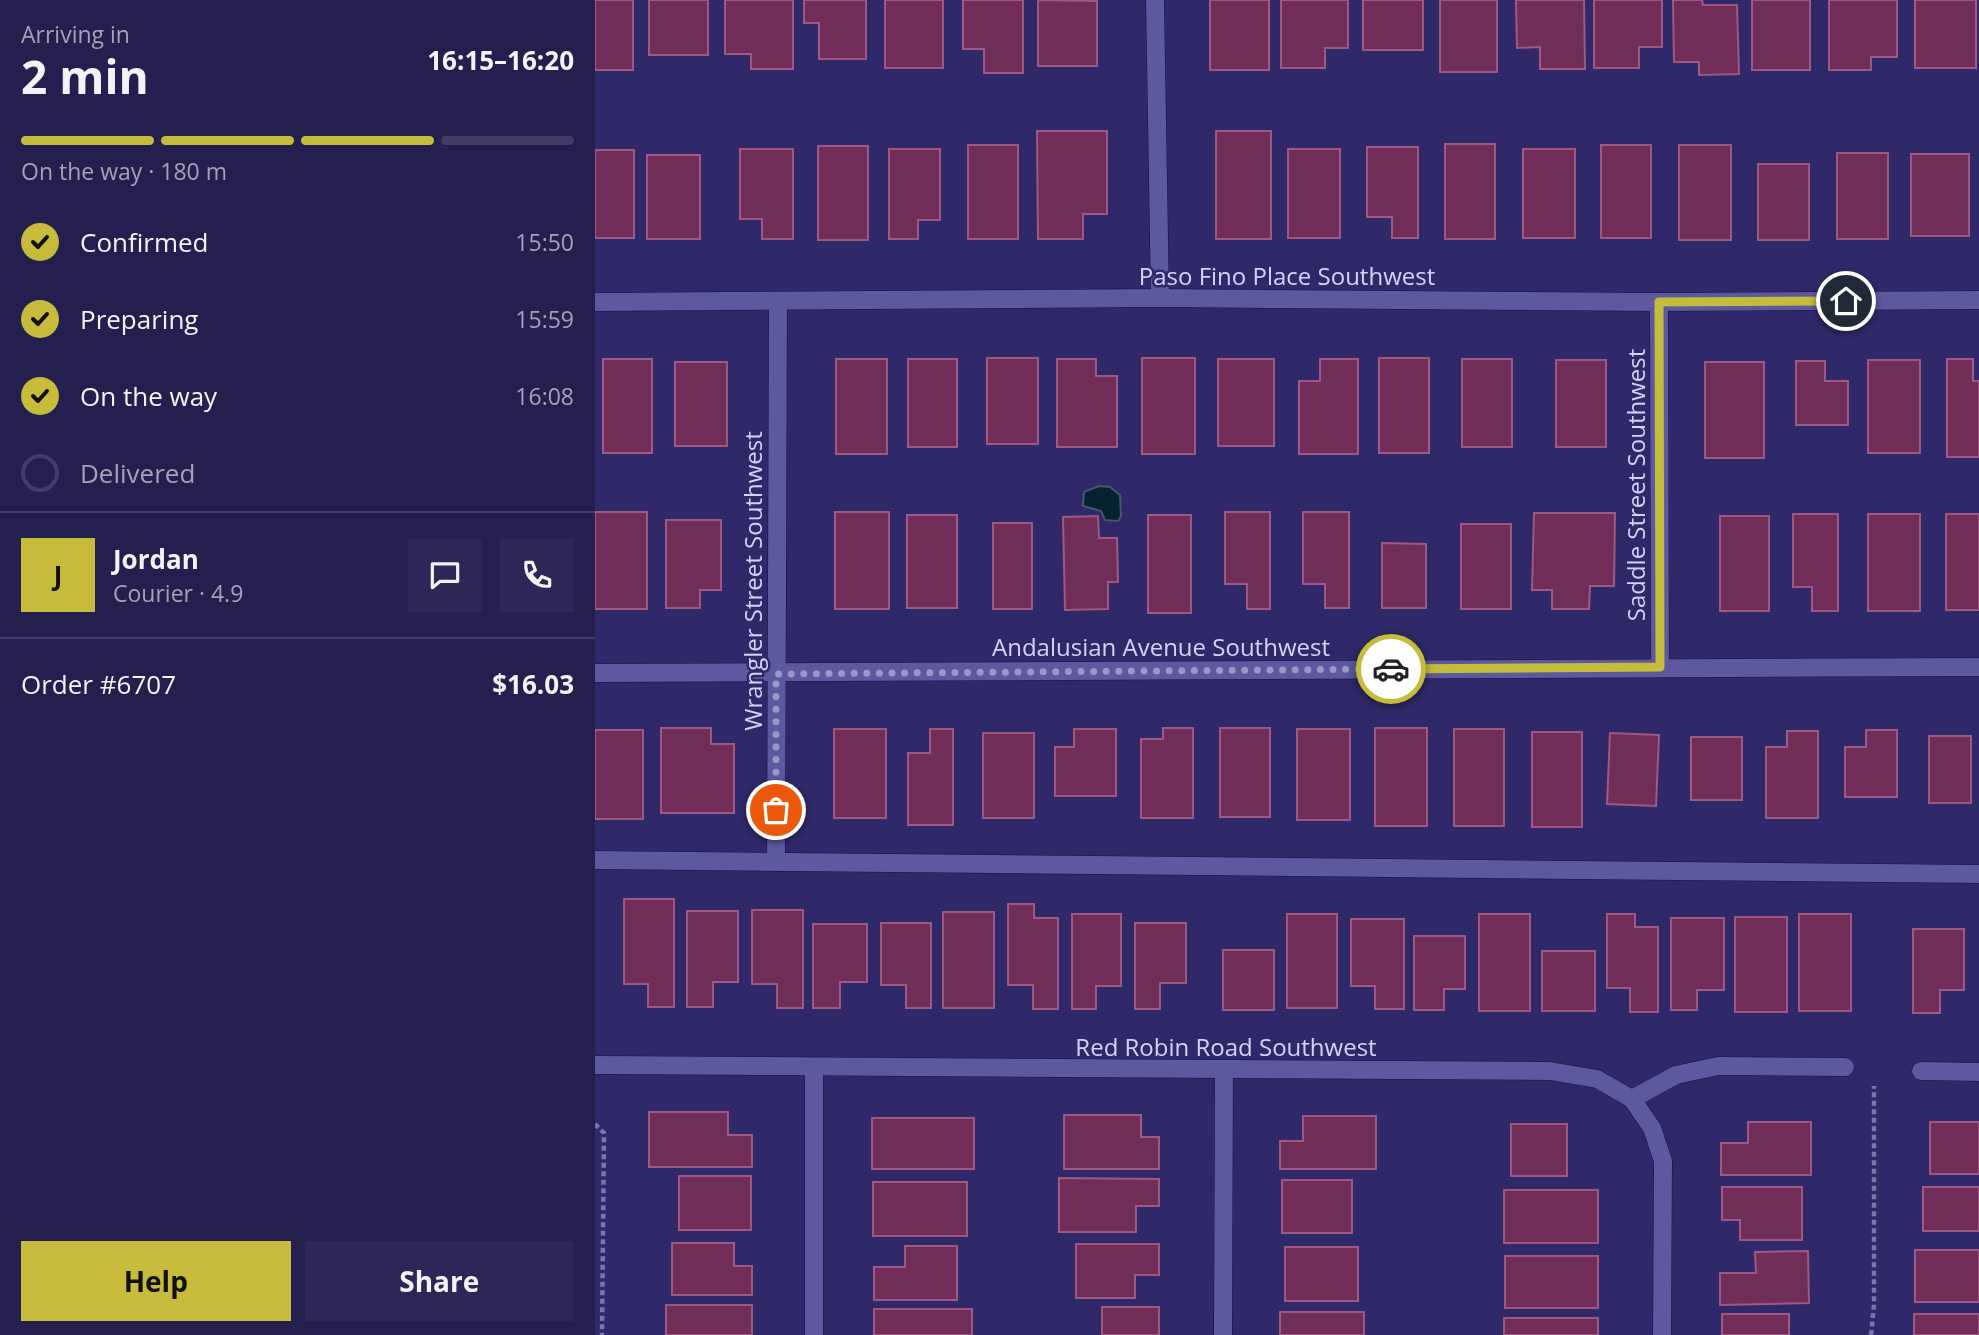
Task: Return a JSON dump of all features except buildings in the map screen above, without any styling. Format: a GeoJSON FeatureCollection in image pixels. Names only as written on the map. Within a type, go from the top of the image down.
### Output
{"type":"FeatureCollection","features":[{"type":"Feature","properties":{"kind":"street"},"geometry":{"type":"LineString","coordinates":[[1155,0],[1160,298]]}},
{"type":"Feature","properties":{"kind":"street","name":"Paso Fino Place Southwest"},"geometry":{"type":"LineString","coordinates":[[595,302],[1160,298],[1659,302],[1979,300]]}},
{"type":"Feature","properties":{"kind":"street","name":"Wrangler Street Southwest"},"geometry":{"type":"LineString","coordinates":[[776,862],[778,301]]}},
{"type":"Feature","properties":{"kind":"street","name":"Saddle Street Southwest"},"geometry":{"type":"LineString","coordinates":[[1659,302],[1660,667]]}},
{"type":"Feature","properties":{"kind":"street","name":"Andalusian Avenue Southwest"},"geometry":{"type":"LineString","coordinates":[[595,673],[1979,667]]}},
{"type":"Feature","properties":{"kind":"street"},"geometry":{"type":"LineString","coordinates":[[595,860],[1979,874]]}},
{"type":"Feature","properties":{"kind":"street","name":"Red Robin Road Southwest"},"geometry":{"type":"LineString","coordinates":[[595,1065],[1550,1071],[1597,1079],[1632,1099]]}},
{"type":"Feature","properties":{"kind":"street"},"geometry":{"type":"LineString","coordinates":[[1662,1335],[1663,1161],[1652,1128],[1632,1099],[1677,1074],[1718,1066],[1845,1067]]}},
{"type":"Feature","properties":{"kind":"street"},"geometry":{"type":"LineString","coordinates":[[814,1067],[814,1335]]}},
{"type":"Feature","properties":{"kind":"street"},"geometry":{"type":"LineString","coordinates":[[1223,1335],[1224,1071]]}},
{"type":"Feature","properties":{"kind":"street"},"geometry":{"type":"LineString","coordinates":[[1921,1071],[1979,1072]]}},
{"type":"Feature","properties":{"kind":"path"},"geometry":{"type":"LineString","coordinates":[[1871,1335],[1874,1292],[1874,1086]]}},
{"type":"Feature","properties":{"kind":"path"},"geometry":{"type":"LineString","coordinates":[[595,1124],[604,1133],[602,1335]]}},
{"type":"Feature","properties":{"kind":"water"},"geometry":{"type":"Polygon","coordinates":[[[1099,486],[1110,487],[1120,495],[1121,516],[1118,521],[1105,520],[1101,511],[1083,506],[1084,492],[1099,486]]]}},
{"type":"Feature","properties":{"kind":"way so far"},"geometry":{"type":"LineString","coordinates":[[776,810],[776,674],[1391,669]]}},
{"type":"Feature","properties":{"kind":"route"},"geometry":{"type":"LineString","coordinates":[[1391,669],[1660,667],[1659,302],[1846,301]]}}]}
